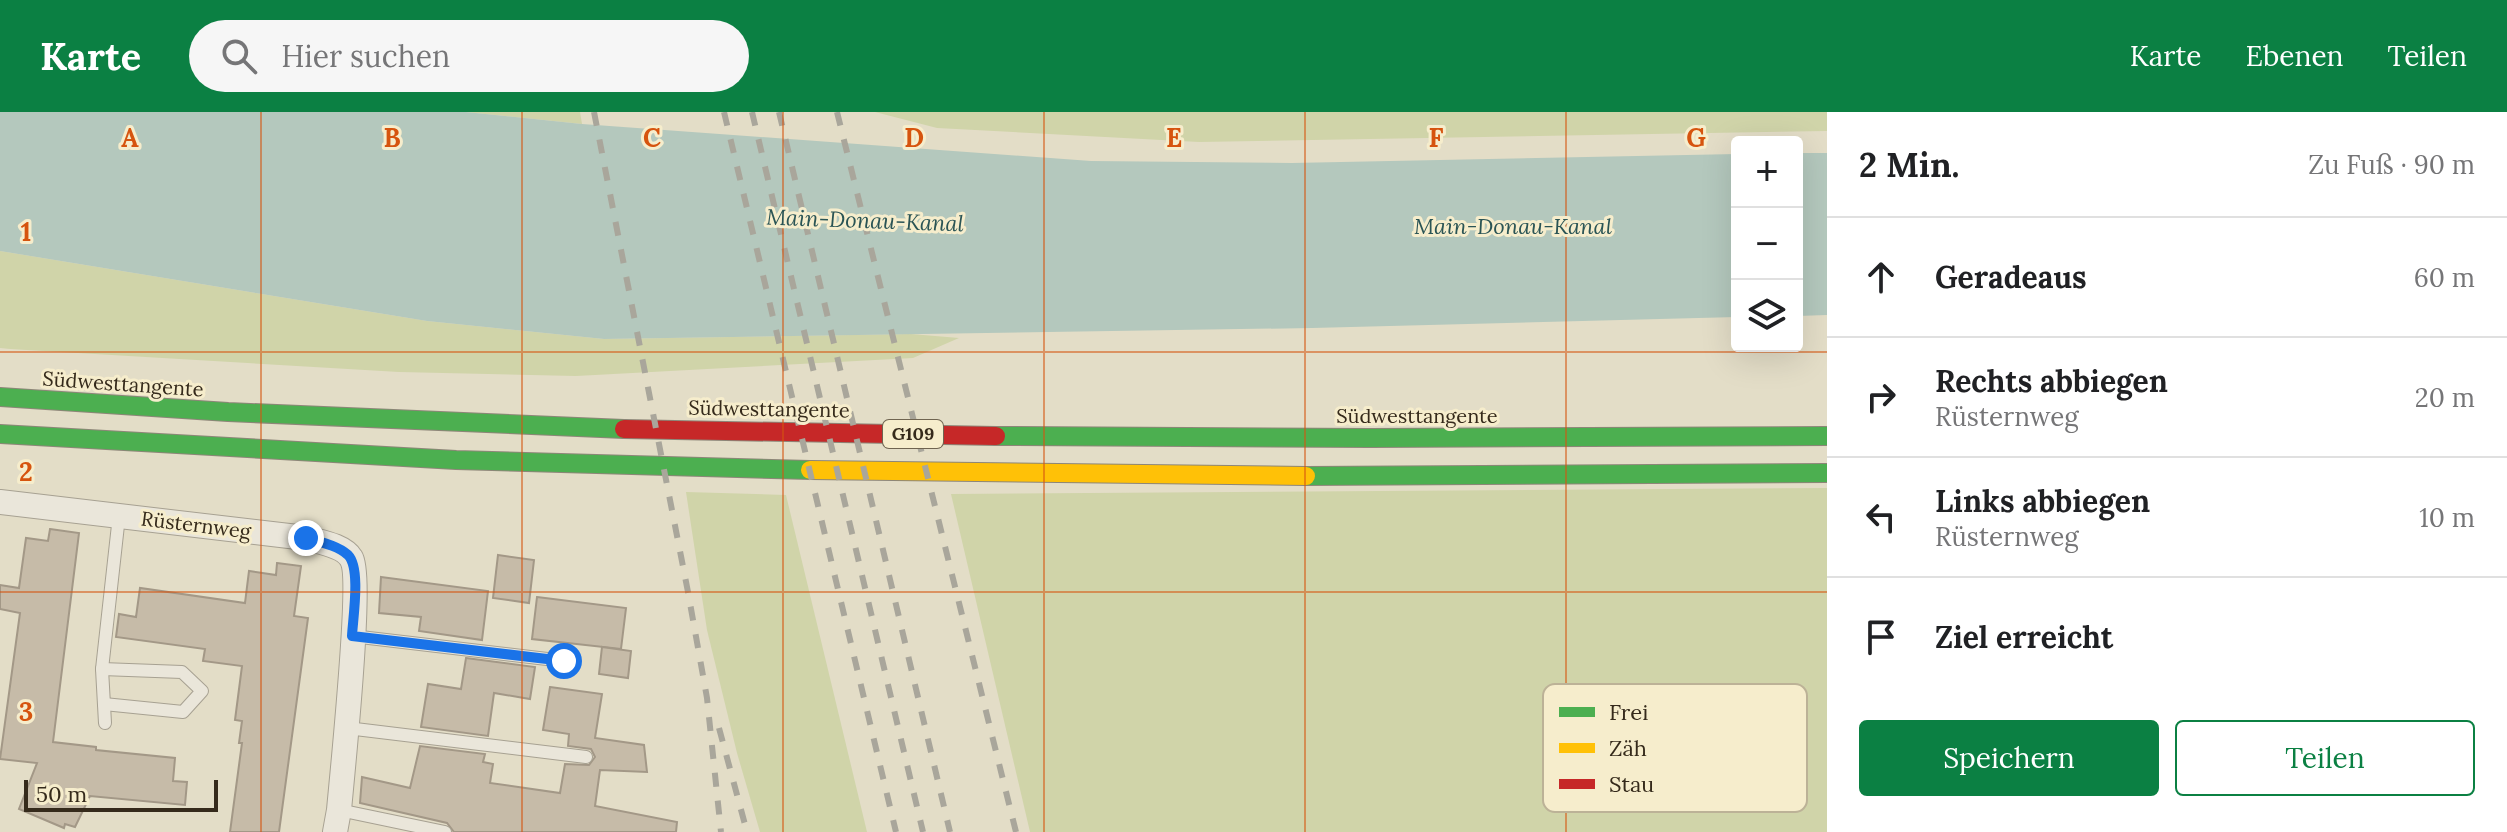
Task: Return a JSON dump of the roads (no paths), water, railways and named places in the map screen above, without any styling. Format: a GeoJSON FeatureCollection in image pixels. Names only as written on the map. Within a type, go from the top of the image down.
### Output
{"type":"FeatureCollection","features":[{"type":"Feature","properties":{"kind":"highway","name":"Südwesttangente"},"geometry":{"type":"LineString","coordinates":[[0,397],[338,419],[632,429],[1308,438],[1827,436]]}},
{"type":"Feature","properties":{"kind":"highway","name":"G109"},"geometry":{"type":"LineString","coordinates":[[0,434],[371,457],[755,469],[1398,476],[1827,473]]}},
{"type":"Feature","properties":{"kind":"street","name":"Rüsternweg"},"geometry":{"type":"LineString","coordinates":[[0,502],[306,538],[339,548],[351,557],[355,572],[352,636],[347,728],[337,821]]}},
{"type":"Feature","properties":{"kind":"lane"},"geometry":{"type":"LineString","coordinates":[[105,723],[102,669],[119,516]]}},
{"type":"Feature","properties":{"kind":"lane"},"geometry":{"type":"LineString","coordinates":[[352,636],[564,661]]}},
{"type":"Feature","properties":{"kind":"lane"},"geometry":{"type":"LineString","coordinates":[[102,669],[182,672],[202,691],[183,712],[104,704]]}},
{"type":"Feature","properties":{"kind":"lane"},"geometry":{"type":"LineString","coordinates":[[347,728],[586,757]]}},
{"type":"Feature","properties":{"kind":"lane"},"geometry":{"type":"LineString","coordinates":[[337,821],[445,832]]}},
{"type":"Feature","properties":{"kind":"water","name":"Main-Donau-Kanal"},"geometry":{"type":"Polygon","coordinates":[[[0,112],[466,112],[582,124],[1091,161],[1292,163],[1731,154],[1731,317],[1312,328],[604,339],[427,321],[0,251],[0,112]]]}},
{"type":"Feature","properties":{"kind":"water"},"geometry":{"type":"Polygon","coordinates":[[[1803,153],[1827,153],[1827,315],[1803,316],[1803,153]]]}},
{"type":"Feature","properties":{"kind":"railway"},"geometry":{"type":"LineString","coordinates":[[594,112],[707,698],[721,832]]}},
{"type":"Feature","properties":{"kind":"railway"},"geometry":{"type":"LineString","coordinates":[[724,112],[896,832]]}},
{"type":"Feature","properties":{"kind":"railway"},"geometry":{"type":"LineString","coordinates":[[752,112],[923,832]]}},
{"type":"Feature","properties":{"kind":"railway"},"geometry":{"type":"LineString","coordinates":[[779,112],[950,832]]}},
{"type":"Feature","properties":{"kind":"railway"},"geometry":{"type":"LineString","coordinates":[[837,112],[1016,832]]}},
{"type":"Feature","properties":{"kind":"railway"},"geometry":{"type":"LineString","coordinates":[[719,728],[747,832]]}}]}
